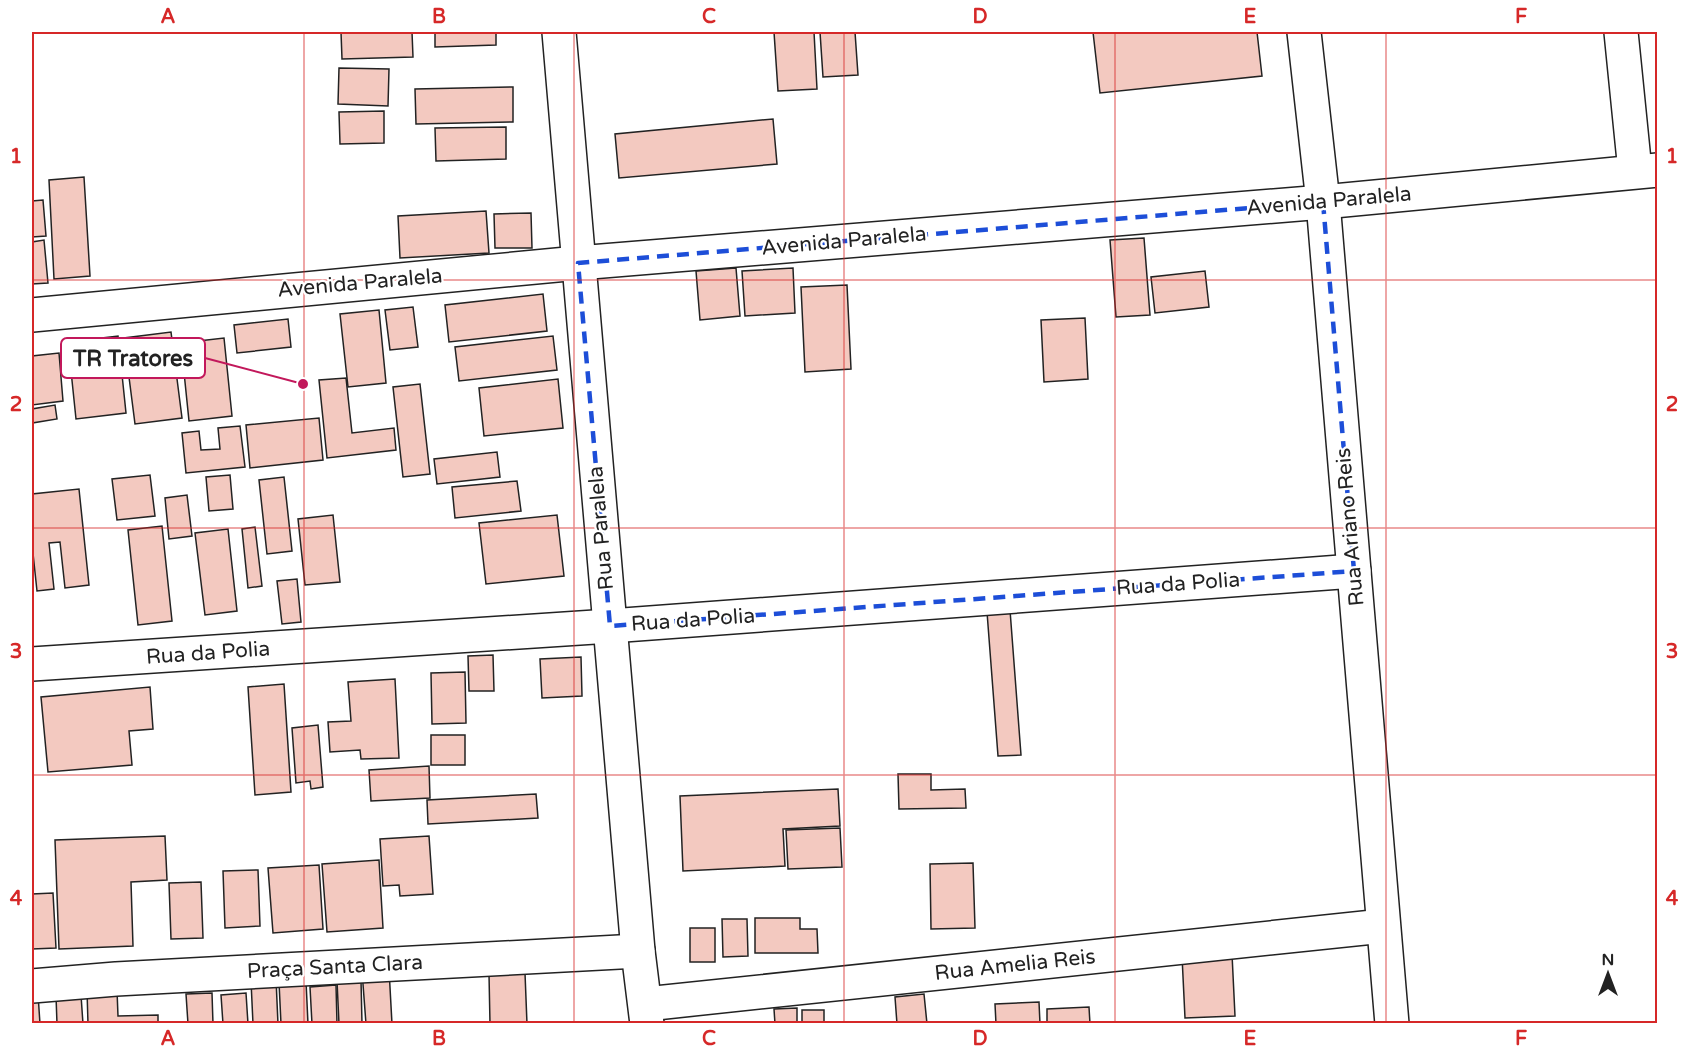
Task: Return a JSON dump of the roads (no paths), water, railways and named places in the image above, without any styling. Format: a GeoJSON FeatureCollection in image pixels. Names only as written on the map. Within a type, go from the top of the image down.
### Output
{"type":"FeatureCollection","features":[{"type":"Feature","properties":{"kind":"street","name":"Rua Paralela"},"geometry":{"type":"LineString","coordinates":[[559,32],[638,951],[647,1014]]}},
{"type":"Feature","properties":{"kind":"street","name":"Rua Ariano Reis"},"geometry":{"type":"LineString","coordinates":[[1305,32],[1323,202],[1392,1023]]}},
{"type":"Feature","properties":{"kind":"street"},"geometry":{"type":"LineString","coordinates":[[1621,32],[1646,171]]}},
{"type":"Feature","properties":{"kind":"street","name":"Avenida Paralela"},"geometry":{"type":"LineString","coordinates":[[32,315],[578,262],[1323,202],[1646,171]]}},
{"type":"Feature","properties":{"kind":"street","name":"Rua da Polia"},"geometry":{"type":"LineString","coordinates":[[32,664],[610,626],[1354,572]]}},
{"type":"Feature","properties":{"kind":"street","name":"Rua Amelia Reis"},"geometry":{"type":"LineString","coordinates":[[647,1014],[1383,926]]}},
{"type":"Feature","properties":{"kind":"street","name":"Praça Santa Clara"},"geometry":{"type":"LineString","coordinates":[[32,986],[116,979],[638,951]]}},
{"type":"Feature","properties":{"kind":"place","name":"TR Tratores"},"geometry":{"type":"Point","coordinates":[303,384]}}]}
